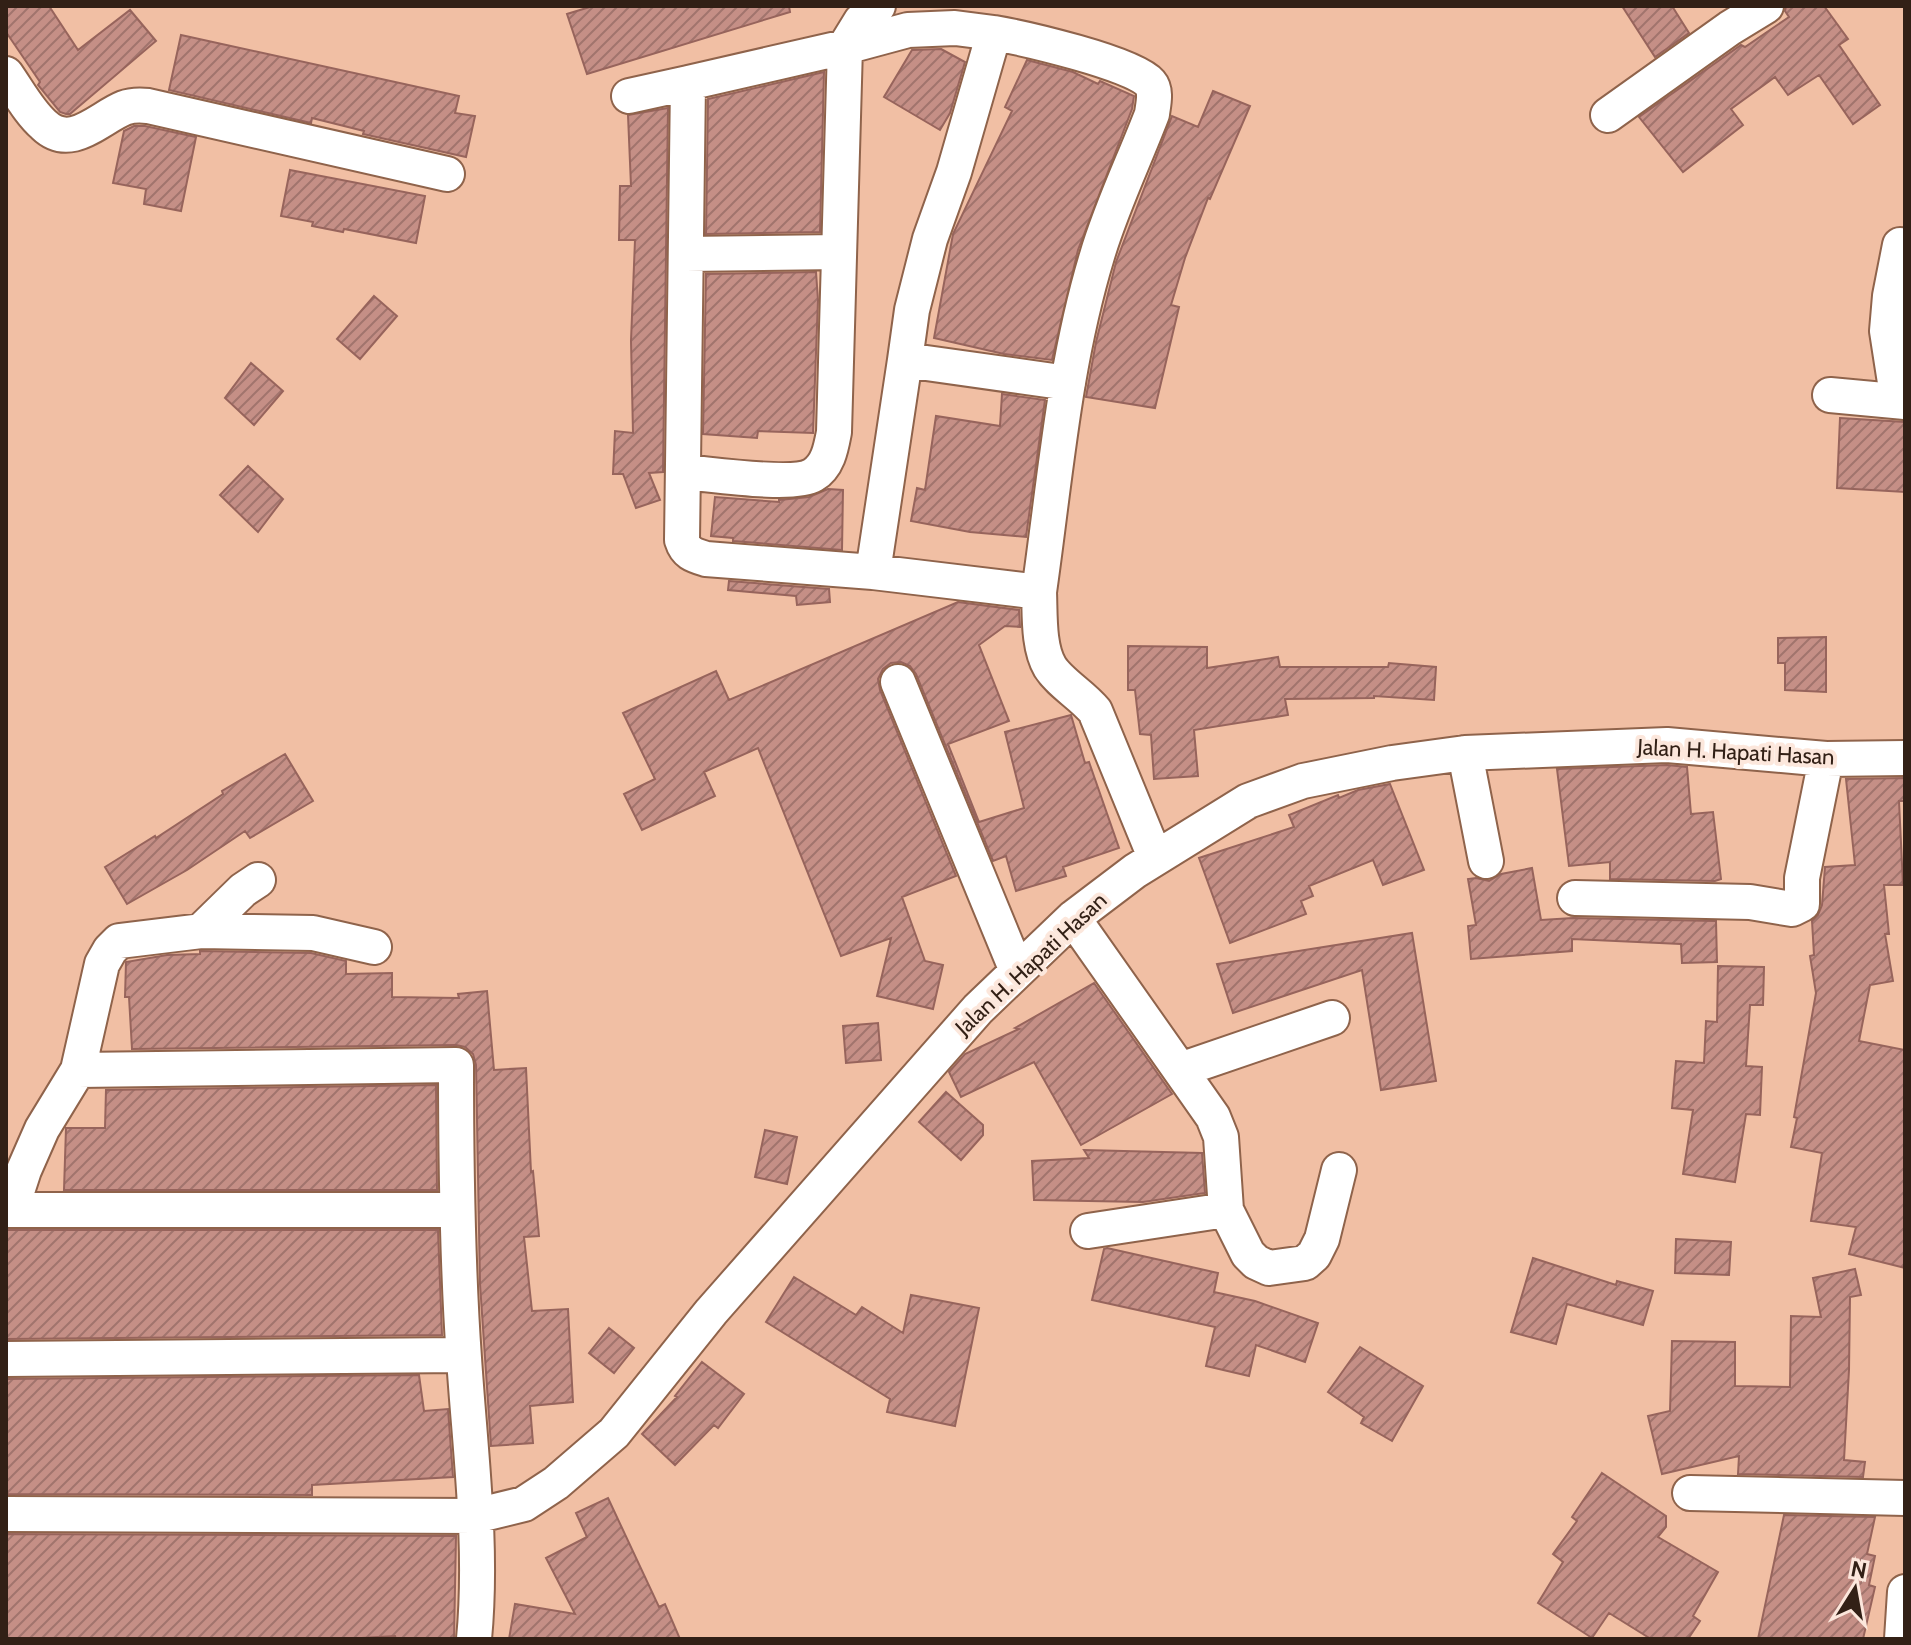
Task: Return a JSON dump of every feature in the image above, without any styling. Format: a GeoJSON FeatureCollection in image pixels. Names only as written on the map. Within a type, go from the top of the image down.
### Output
{"type":"FeatureCollection","features":[{"type":"Feature","properties":{"kind":"street"},"geometry":{"type":"LineString","coordinates":[[683,472],[798,481],[821,469],[830,453],[834,432],[845,47],[861,21],[878,6]]}},
{"type":"Feature","properties":{"kind":"street"},"geometry":{"type":"LineString","coordinates":[[1608,115],[1766,6]]}},
{"type":"Feature","properties":{"kind":"street"},"geometry":{"type":"LineString","coordinates":[[629,96],[908,30],[955,28],[1038,41],[1132,71],[1150,83],[1154,89],[1152,114],[1097,253],[1080,320],[1068,383],[1039,592],[1043,644],[1049,666],[1067,685],[1070,698],[1145,864]]}},
{"type":"Feature","properties":{"kind":"street"},"geometry":{"type":"LineString","coordinates":[[873,572],[912,310],[930,239],[954,172],[994,33]]}},
{"type":"Feature","properties":{"kind":"street"},"geometry":{"type":"LineString","coordinates":[[6,74],[42,124],[57,132],[77,133],[90,129],[124,108],[148,106],[447,174]]}},
{"type":"Feature","properties":{"kind":"street"},"geometry":{"type":"LineString","coordinates":[[688,83],[682,540],[689,553],[706,559],[873,572],[1039,592]]}},
{"type":"Feature","properties":{"kind":"street"},"geometry":{"type":"LineString","coordinates":[[1900,245],[1887,331],[1896,389],[1905,394]]}},
{"type":"Feature","properties":{"kind":"street"},"geometry":{"type":"LineString","coordinates":[[686,254],[839,252]]}},
{"type":"Feature","properties":{"kind":"street"},"geometry":{"type":"LineString","coordinates":[[905,360],[1068,383]]}},
{"type":"Feature","properties":{"kind":"street"},"geometry":{"type":"LineString","coordinates":[[1830,395],[1905,402]]}},
{"type":"Feature","properties":{"kind":"street"},"geometry":{"type":"LineString","coordinates":[[898,682],[1017,971]]}},
{"type":"Feature","properties":{"kind":"street","name":"Jalan H. Hapati Hasan"},"geometry":{"type":"LineString","coordinates":[[6,1514],[475,1516],[524,1504],[556,1483],[614,1433],[721,1300],[978,1009],[1017,971],[1073,918],[1145,864],[1248,801],[1303,781],[1392,763],[1465,753],[1667,745],[1826,759],[1905,758]]}},
{"type":"Feature","properties":{"kind":"street"},"geometry":{"type":"LineString","coordinates":[[1465,753],[1486,861]]}},
{"type":"Feature","properties":{"kind":"street"},"geometry":{"type":"LineString","coordinates":[[1575,898],[1750,902],[1792,909],[1802,904],[1802,878],[1826,759]]}},
{"type":"Feature","properties":{"kind":"street"},"geometry":{"type":"LineString","coordinates":[[201,931],[243,890],[258,880]]}},
{"type":"Feature","properties":{"kind":"street"},"geometry":{"type":"LineString","coordinates":[[1073,918],[1213,1117],[1221,1137],[1226,1210],[1248,1254],[1256,1262],[1269,1268],[1305,1263],[1314,1255],[1322,1239],[1339,1170]]}},
{"type":"Feature","properties":{"kind":"street"},"geometry":{"type":"LineString","coordinates":[[374,947],[313,933],[201,931],[119,941],[102,964],[78,1070],[42,1129],[9,1210],[456,1210]]}},
{"type":"Feature","properties":{"kind":"street"},"geometry":{"type":"LineString","coordinates":[[1180,1070],[1332,1018]]}},
{"type":"Feature","properties":{"kind":"street"},"geometry":{"type":"LineString","coordinates":[[78,1070],[456,1065],[456,1210],[475,1516],[477,1615],[474,1639]]}},
{"type":"Feature","properties":{"kind":"street"},"geometry":{"type":"LineString","coordinates":[[1088,1231],[1226,1210]]}},
{"type":"Feature","properties":{"kind":"street"},"geometry":{"type":"LineString","coordinates":[[6,1359],[463,1355]]}},
{"type":"Feature","properties":{"kind":"street"},"geometry":{"type":"LineString","coordinates":[[1690,1493],[1905,1498]]}},
{"type":"Feature","properties":{"kind":"street"},"geometry":{"type":"LineString","coordinates":[[1902,1639],[1905,1592]]}},
{"type":"Feature","properties":{"kind":"building"},"geometry":{"type":"Polygon","coordinates":[[[6,6],[49,6],[78,50],[130,10],[156,41],[70,114],[66,114],[60,112],[38,85],[40,82],[6,32],[6,6]]]}},
{"type":"Feature","properties":{"kind":"building"},"geometry":{"type":"Polygon","coordinates":[[[593,6],[789,6],[790,12],[587,74],[567,14],[593,6]]]}},
{"type":"Feature","properties":{"kind":"building"},"geometry":{"type":"Polygon","coordinates":[[[1622,6],[1672,6],[1689,33],[1655,57],[1622,6]]]}},
{"type":"Feature","properties":{"kind":"building"},"geometry":{"type":"Polygon","coordinates":[[[1786,6],[1824,6],[1848,39],[1839,45],[1880,105],[1853,124],[1819,75],[1788,95],[1775,77],[1731,109],[1743,125],[1683,172],[1639,117],[1741,45],[1745,47],[1789,17],[1786,6]]]}},
{"type":"Feature","properties":{"kind":"building"},"geometry":{"type":"Polygon","coordinates":[[[181,35],[459,96],[455,113],[475,116],[466,157],[363,134],[364,131],[312,118],[311,123],[169,90],[181,35]]]}},
{"type":"Feature","properties":{"kind":"building"},"geometry":{"type":"Polygon","coordinates":[[[941,49],[965,62],[950,113],[940,130],[884,97],[912,50],[941,49]]]}},
{"type":"Feature","properties":{"kind":"building"},"geometry":{"type":"Polygon","coordinates":[[[1027,60],[1073,72],[1098,84],[1100,81],[1134,96],[1132,109],[1078,250],[1052,360],[1004,354],[934,338],[953,234],[1012,111],[1005,107],[1027,60]]]}},
{"type":"Feature","properties":{"kind":"building"},"geometry":{"type":"Polygon","coordinates":[[[824,72],[820,232],[706,234],[708,99],[824,72]]]}},
{"type":"Feature","properties":{"kind":"building"},"geometry":{"type":"Polygon","coordinates":[[[1213,91],[1250,106],[1208,198],[1185,258],[1171,305],[1179,307],[1155,408],[1086,397],[1116,262],[1172,116],[1198,127],[1213,91]]]}},
{"type":"Feature","properties":{"kind":"building"},"geometry":{"type":"Polygon","coordinates":[[[668,108],[663,472],[649,473],[660,500],[636,508],[623,474],[613,474],[615,431],[633,433],[631,341],[635,240],[619,240],[620,186],[631,186],[628,115],[668,108]]]}},
{"type":"Feature","properties":{"kind":"building"},"geometry":{"type":"Polygon","coordinates":[[[134,126],[196,137],[181,211],[144,204],[146,189],[113,183],[124,131],[134,126]]]}},
{"type":"Feature","properties":{"kind":"building"},"geometry":{"type":"Polygon","coordinates":[[[290,170],[425,196],[416,243],[312,226],[313,222],[281,216],[290,170]]]}},
{"type":"Feature","properties":{"kind":"building"},"geometry":{"type":"Polygon","coordinates":[[[816,272],[818,300],[813,433],[758,431],[757,438],[703,434],[706,274],[816,272]]]}},
{"type":"Feature","properties":{"kind":"building"},"geometry":{"type":"Polygon","coordinates":[[[374,296],[397,316],[360,359],[337,339],[374,296]]]}},
{"type":"Feature","properties":{"kind":"building"},"geometry":{"type":"Polygon","coordinates":[[[251,363],[283,391],[254,425],[225,398],[251,363]]]}},
{"type":"Feature","properties":{"kind":"building"},"geometry":{"type":"Polygon","coordinates":[[[1002,394],[1045,400],[1026,537],[970,532],[911,521],[917,488],[925,490],[936,416],[1000,426],[1002,394]]]}},
{"type":"Feature","properties":{"kind":"building"},"geometry":{"type":"Polygon","coordinates":[[[1840,418],[1905,422],[1905,492],[1837,488],[1840,418]]]}},
{"type":"Feature","properties":{"kind":"building"},"geometry":{"type":"Polygon","coordinates":[[[248,466],[283,499],[258,532],[220,495],[248,466]]]}},
{"type":"Feature","properties":{"kind":"building"},"geometry":{"type":"Polygon","coordinates":[[[828,489],[843,490],[842,550],[733,541],[733,538],[711,536],[715,497],[779,502],[809,497],[828,489]]]}},
{"type":"Feature","properties":{"kind":"building"},"geometry":{"type":"Polygon","coordinates":[[[729,581],[829,589],[830,602],[797,605],[796,596],[728,590],[729,581]]]}},
{"type":"Feature","properties":{"kind":"building"},"geometry":{"type":"Polygon","coordinates":[[[958,602],[1019,610],[1020,627],[1005,626],[979,645],[1009,721],[948,744],[979,822],[1024,808],[1005,732],[1071,715],[1085,763],[1089,762],[1119,848],[1063,867],[1066,876],[1016,891],[1006,856],[993,861],[916,674],[910,666],[901,662],[891,663],[883,669],[878,679],[880,690],[956,876],[902,897],[925,961],[943,965],[933,1009],[877,996],[891,938],[841,956],[758,748],[704,772],[715,796],[642,830],[624,794],[655,779],[623,713],[716,671],[729,700],[958,602]]]}},
{"type":"Feature","properties":{"kind":"building"},"geometry":{"type":"Polygon","coordinates":[[[1826,637],[1826,692],[1785,690],[1785,663],[1778,663],[1778,638],[1826,637]]]}},
{"type":"Feature","properties":{"kind":"building"},"geometry":{"type":"Polygon","coordinates":[[[1128,646],[1207,647],[1207,668],[1278,657],[1280,667],[1388,667],[1389,663],[1436,667],[1434,700],[1374,696],[1285,699],[1288,715],[1194,730],[1198,776],[1154,779],[1151,735],[1140,734],[1135,690],[1128,690],[1128,646]]]}},
{"type":"Feature","properties":{"kind":"building"},"geometry":{"type":"Polygon","coordinates":[[[285,754],[313,801],[250,838],[245,831],[187,870],[127,904],[105,867],[156,838],[223,794],[222,791],[285,754]]]}},
{"type":"Feature","properties":{"kind":"building"},"geometry":{"type":"Polygon","coordinates":[[[1687,767],[1691,814],[1713,812],[1721,879],[1610,879],[1610,862],[1569,866],[1557,769],[1687,767]]]}},
{"type":"Feature","properties":{"kind":"building"},"geometry":{"type":"Polygon","coordinates":[[[1905,778],[1905,801],[1899,801],[1903,885],[1884,885],[1889,934],[1885,934],[1893,981],[1870,985],[1859,1041],[1905,1050],[1905,1268],[1849,1254],[1856,1227],[1811,1221],[1822,1153],[1791,1147],[1816,993],[1810,956],[1814,955],[1812,921],[1822,905],[1825,867],[1855,865],[1846,779],[1905,778]]]}},
{"type":"Feature","properties":{"kind":"building"},"geometry":{"type":"Polygon","coordinates":[[[1390,784],[1424,870],[1383,885],[1373,860],[1309,886],[1313,896],[1301,901],[1306,914],[1230,943],[1199,858],[1294,827],[1289,815],[1338,795],[1339,798],[1358,790],[1390,784]]]}},
{"type":"Feature","properties":{"kind":"building"},"geometry":{"type":"Polygon","coordinates":[[[1532,868],[1541,920],[1716,921],[1717,962],[1682,963],[1681,944],[1572,939],[1572,951],[1471,959],[1468,926],[1476,925],[1468,879],[1489,881],[1501,874],[1532,868]]]}},
{"type":"Feature","properties":{"kind":"building"},"geometry":{"type":"Polygon","coordinates":[[[1412,933],[1436,1081],[1381,1090],[1362,970],[1233,1013],[1217,964],[1412,933]]]}},
{"type":"Feature","properties":{"kind":"building"},"geometry":{"type":"Polygon","coordinates":[[[200,951],[311,953],[346,961],[346,974],[392,973],[392,997],[459,998],[458,994],[487,991],[494,1070],[526,1068],[531,1172],[539,1236],[524,1237],[532,1311],[568,1309],[573,1402],[530,1406],[533,1443],[491,1446],[480,1284],[476,1065],[473,1054],[465,1047],[456,1045],[132,1049],[129,997],[125,997],[126,962],[167,955],[200,954],[200,951]]]}},
{"type":"Feature","properties":{"kind":"building"},"geometry":{"type":"Polygon","coordinates":[[[1718,966],[1764,967],[1763,1005],[1750,1005],[1746,1066],[1762,1067],[1760,1115],[1746,1114],[1735,1182],[1683,1174],[1693,1110],[1672,1108],[1676,1061],[1704,1063],[1706,1021],[1717,1022],[1718,966]]]}},
{"type":"Feature","properties":{"kind":"building"},"geometry":{"type":"Polygon","coordinates":[[[1094,983],[1172,1094],[1081,1145],[1034,1062],[961,1097],[949,1072],[965,1054],[1019,1029],[1015,1028],[1094,983]]]}},
{"type":"Feature","properties":{"kind":"building"},"geometry":{"type":"Polygon","coordinates":[[[878,1023],[881,1060],[846,1063],[843,1026],[878,1023]]]}},
{"type":"Feature","properties":{"kind":"building"},"geometry":{"type":"Polygon","coordinates":[[[436,1085],[437,1190],[64,1190],[66,1128],[105,1128],[106,1090],[436,1085]]]}},
{"type":"Feature","properties":{"kind":"building"},"geometry":{"type":"Polygon","coordinates":[[[946,1092],[983,1125],[983,1135],[961,1160],[919,1122],[946,1092]]]}},
{"type":"Feature","properties":{"kind":"building"},"geometry":{"type":"Polygon","coordinates":[[[765,1130],[797,1137],[787,1184],[755,1177],[765,1130]]]}},
{"type":"Feature","properties":{"kind":"building"},"geometry":{"type":"Polygon","coordinates":[[[1084,1150],[1202,1153],[1205,1193],[1143,1202],[1034,1200],[1032,1161],[1089,1158],[1084,1150]]]}},
{"type":"Feature","properties":{"kind":"building"},"geometry":{"type":"Polygon","coordinates":[[[6,1230],[438,1230],[442,1335],[6,1339],[6,1230]]]}},
{"type":"Feature","properties":{"kind":"building"},"geometry":{"type":"Polygon","coordinates":[[[1676,1239],[1731,1242],[1729,1275],[1675,1273],[1676,1239]]]}},
{"type":"Feature","properties":{"kind":"building"},"geometry":{"type":"Polygon","coordinates":[[[1104,1249],[1218,1273],[1214,1292],[1255,1301],[1318,1323],[1305,1362],[1256,1345],[1249,1376],[1206,1366],[1215,1327],[1092,1300],[1104,1249]]]}},
{"type":"Feature","properties":{"kind":"building"},"geometry":{"type":"Polygon","coordinates":[[[1533,1258],[1616,1285],[1617,1281],[1653,1291],[1643,1325],[1567,1304],[1556,1344],[1511,1332],[1533,1258]]]}},
{"type":"Feature","properties":{"kind":"building"},"geometry":{"type":"Polygon","coordinates":[[[1855,1269],[1861,1295],[1850,1297],[1844,1460],[1865,1462],[1863,1477],[1738,1474],[1739,1456],[1662,1474],[1648,1416],[1670,1411],[1672,1341],[1735,1342],[1735,1386],[1790,1387],[1791,1316],[1821,1317],[1813,1278],[1855,1269]]]}},
{"type":"Feature","properties":{"kind":"building"},"geometry":{"type":"Polygon","coordinates":[[[794,1277],[856,1315],[862,1307],[903,1333],[911,1295],[979,1308],[955,1426],[887,1412],[890,1399],[766,1322],[794,1277]]]}},
{"type":"Feature","properties":{"kind":"building"},"geometry":{"type":"Polygon","coordinates":[[[609,1328],[634,1348],[614,1373],[589,1353],[609,1328]]]}},
{"type":"Feature","properties":{"kind":"building"},"geometry":{"type":"Polygon","coordinates":[[[1360,1347],[1423,1386],[1392,1441],[1361,1423],[1364,1417],[1328,1392],[1360,1347]]]}},
{"type":"Feature","properties":{"kind":"building"},"geometry":{"type":"Polygon","coordinates":[[[702,1362],[744,1394],[718,1428],[714,1425],[675,1465],[642,1434],[677,1397],[702,1362]]]}},
{"type":"Feature","properties":{"kind":"building"},"geometry":{"type":"Polygon","coordinates":[[[419,1375],[424,1411],[448,1409],[453,1477],[312,1485],[312,1495],[6,1494],[6,1379],[419,1375]]]}},
{"type":"Feature","properties":{"kind":"building"},"geometry":{"type":"Polygon","coordinates":[[[1602,1473],[1666,1516],[1666,1527],[1658,1537],[1718,1572],[1693,1616],[1700,1621],[1688,1639],[1651,1639],[1609,1613],[1592,1638],[1538,1603],[1563,1562],[1553,1554],[1577,1521],[1572,1517],[1602,1473]]]}},
{"type":"Feature","properties":{"kind":"building"},"geometry":{"type":"Polygon","coordinates":[[[608,1498],[659,1607],[665,1604],[680,1639],[509,1639],[515,1604],[575,1614],[546,1558],[587,1537],[576,1513],[608,1498]]]}},
{"type":"Feature","properties":{"kind":"building"},"geometry":{"type":"Polygon","coordinates":[[[1784,1515],[1875,1517],[1867,1554],[1875,1556],[1869,1585],[1875,1587],[1863,1639],[1758,1639],[1784,1515]]]}},
{"type":"Feature","properties":{"kind":"building"},"geometry":{"type":"Polygon","coordinates":[[[6,1534],[456,1536],[454,1639],[396,1639],[395,1636],[344,1639],[6,1639],[6,1534]]]}}]}
